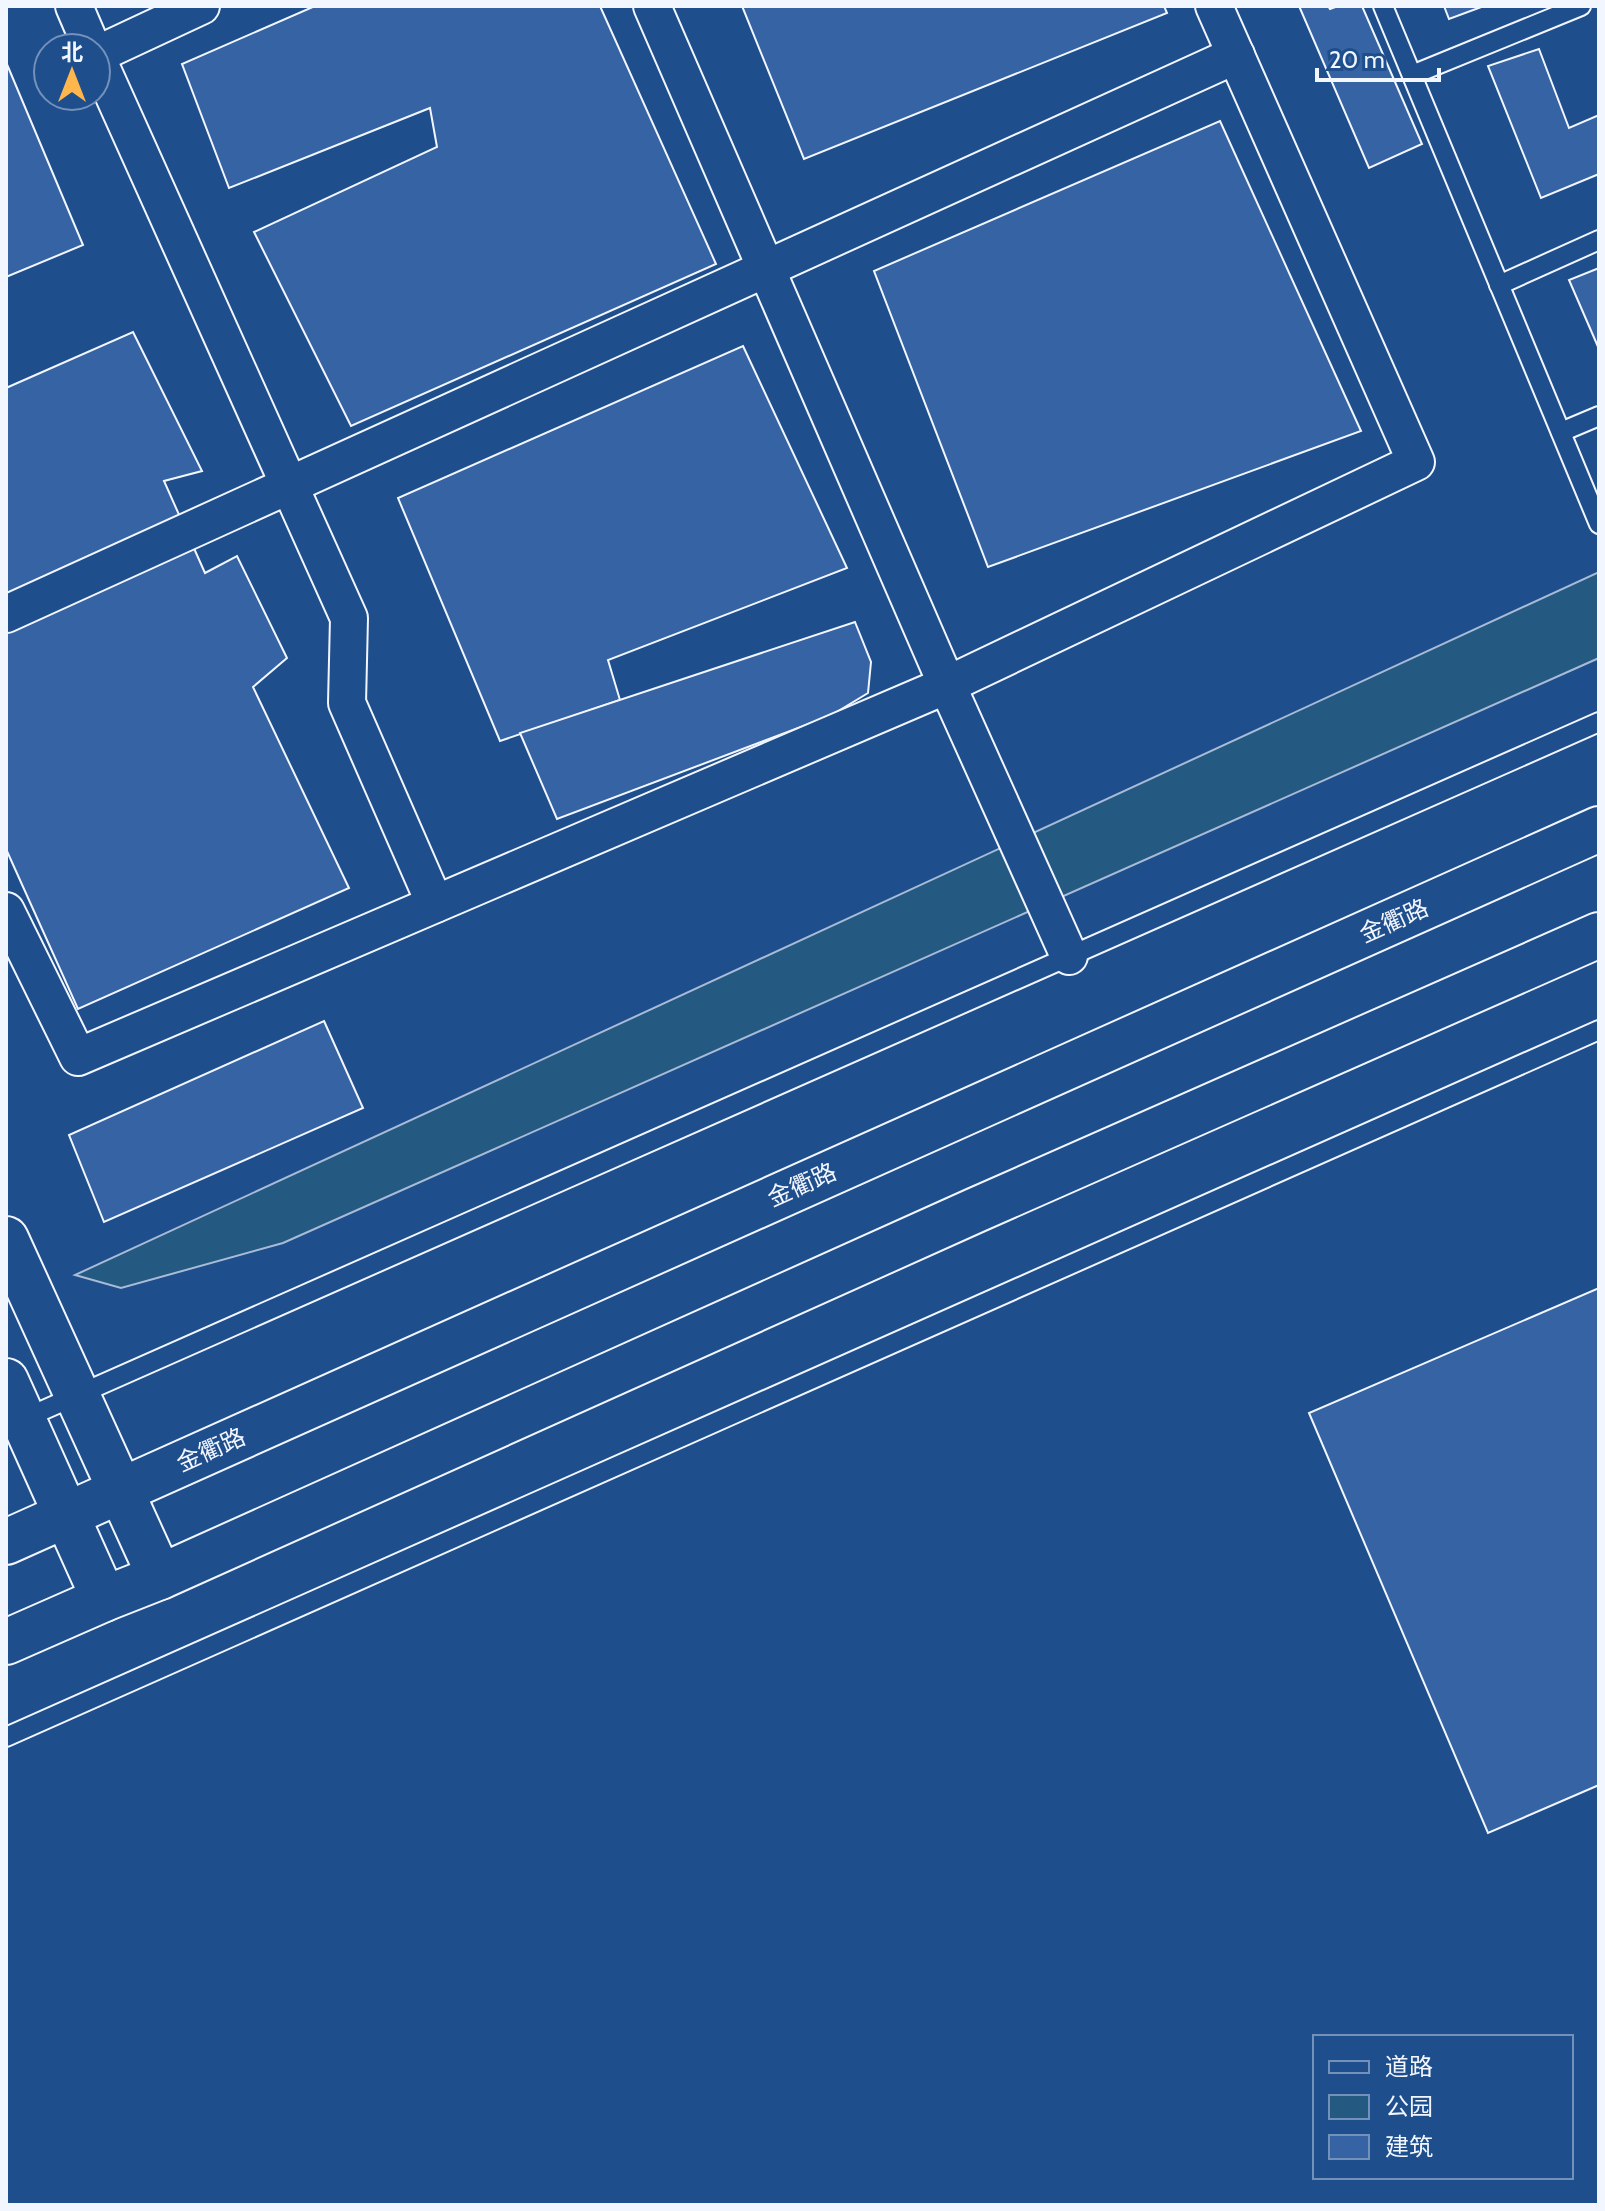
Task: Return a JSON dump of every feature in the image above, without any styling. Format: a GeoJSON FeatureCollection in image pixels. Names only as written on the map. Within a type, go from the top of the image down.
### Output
{"type":"FeatureCollection","features":[{"type":"Feature","properties":{"kind":"main road","name":"金衢路"},"geometry":{"type":"LineString","coordinates":[[6,1542],[1599,829]]}},
{"type":"Feature","properties":{"kind":"main road"},"geometry":{"type":"LineString","coordinates":[[6,1642],[160,1577],[976,1210],[1599,935]]}},
{"type":"Feature","properties":{"kind":"main road"},"geometry":{"type":"LineString","coordinates":[[6,1239],[160,1577]]}},
{"type":"Feature","properties":{"kind":"main road"},"geometry":{"type":"LineString","coordinates":[[12,1409],[66,1515],[104,1599]]}},
{"type":"Feature","properties":{"kind":"street"},"geometry":{"type":"LineString","coordinates":[[74,6],[85,32]]}},
{"type":"Feature","properties":{"kind":"street"},"geometry":{"type":"LineString","coordinates":[[112,48],[201,6]]}},
{"type":"Feature","properties":{"kind":"street"},"geometry":{"type":"LineString","coordinates":[[652,6],[947,685],[1069,956]]}},
{"type":"Feature","properties":{"kind":"street"},"geometry":{"type":"LineString","coordinates":[[6,911],[78,1057],[947,685],[1416,462],[1214,6]]}},
{"type":"Feature","properties":{"kind":"street"},"geometry":{"type":"LineString","coordinates":[[6,614],[1236,55]]}},
{"type":"Feature","properties":{"kind":"street"},"geometry":{"type":"LineString","coordinates":[[112,91],[349,618],[347,703],[435,904]]}},
{"type":"Feature","properties":{"kind":"lane"},"geometry":{"type":"LineString","coordinates":[[1383,6],[1599,524]]}},
{"type":"Feature","properties":{"kind":"lane"},"geometry":{"type":"LineString","coordinates":[[1412,75],[1581,6]]}},
{"type":"Feature","properties":{"kind":"lane"},"geometry":{"type":"LineString","coordinates":[[1499,285],[1599,240]]}},
{"type":"Feature","properties":{"kind":"lane"},"geometry":{"type":"LineString","coordinates":[[1561,432],[1599,416]]}},
{"type":"Feature","properties":{"kind":"lane"},"geometry":{"type":"LineString","coordinates":[[12,1409],[77,1395],[1599,722]]}},
{"type":"Feature","properties":{"kind":"lane"},"geometry":{"type":"LineString","coordinates":[[6,1737],[1599,1030]]}},
{"type":"Feature","properties":{"kind":"green space"},"geometry":{"type":"Polygon","coordinates":[[[1599,572],[1599,658],[283,1243],[121,1288],[75,1275],[1599,572]]]}},
{"type":"Feature","properties":{"kind":"building"},"geometry":{"type":"Polygon","coordinates":[[[315,6],[600,6],[716,264],[351,426],[254,232],[437,147],[430,108],[229,188],[182,64],[315,6]]]}},
{"type":"Feature","properties":{"kind":"building"},"geometry":{"type":"Polygon","coordinates":[[[742,6],[1164,6],[1167,13],[804,159],[742,6]]]}},
{"type":"Feature","properties":{"kind":"building"},"geometry":{"type":"Polygon","coordinates":[[[1299,6],[1328,6],[1330,9],[1362,6],[1422,144],[1369,168],[1299,6]]]}},
{"type":"Feature","properties":{"kind":"building"},"geometry":{"type":"Polygon","coordinates":[[[1444,6],[1484,6],[1449,19],[1444,6]]]}},
{"type":"Feature","properties":{"kind":"building"},"geometry":{"type":"Polygon","coordinates":[[[1539,49],[1569,128],[1599,115],[1599,174],[1541,198],[1488,66],[1539,49]]]}},
{"type":"Feature","properties":{"kind":"building"},"geometry":{"type":"Polygon","coordinates":[[[6,62],[83,245],[6,277],[6,62]]]}},
{"type":"Feature","properties":{"kind":"building"},"geometry":{"type":"Polygon","coordinates":[[[1220,121],[1361,431],[988,567],[874,271],[1220,121]]]}},
{"type":"Feature","properties":{"kind":"building"},"geometry":{"type":"Polygon","coordinates":[[[1599,268],[1599,349],[1569,280],[1599,268]]]}},
{"type":"Feature","properties":{"kind":"building"},"geometry":{"type":"Polygon","coordinates":[[[133,332],[202,471],[164,481],[205,573],[237,556],[287,658],[253,687],[349,888],[78,1009],[6,849],[6,388],[133,332]]]}},
{"type":"Feature","properties":{"kind":"building"},"geometry":{"type":"Polygon","coordinates":[[[743,346],[847,568],[608,660],[620,700],[500,741],[398,498],[743,346]]]}},
{"type":"Feature","properties":{"kind":"building"},"geometry":{"type":"Polygon","coordinates":[[[855,622],[871,662],[868,693],[830,716],[557,819],[520,733],[855,622]]]}},
{"type":"Feature","properties":{"kind":"building"},"geometry":{"type":"Polygon","coordinates":[[[324,1021],[363,1108],[104,1222],[69,1135],[324,1021]]]}},
{"type":"Feature","properties":{"kind":"building"},"geometry":{"type":"Polygon","coordinates":[[[1599,1288],[1599,1785],[1488,1833],[1309,1413],[1599,1288]]]}}]}
